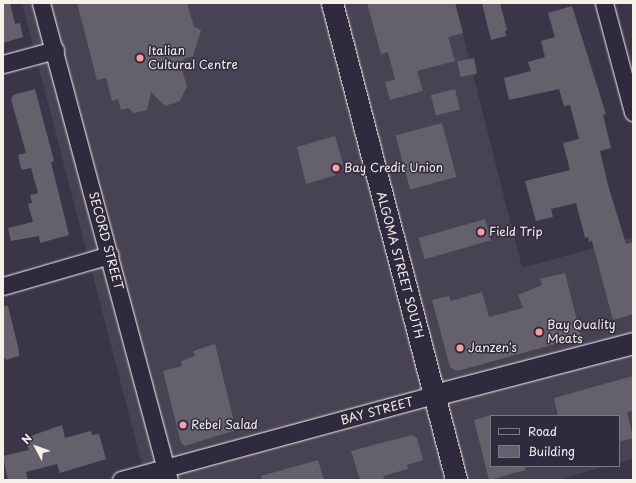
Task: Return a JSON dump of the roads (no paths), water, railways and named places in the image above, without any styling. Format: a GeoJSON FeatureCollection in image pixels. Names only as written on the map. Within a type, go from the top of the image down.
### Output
{"type":"FeatureCollection","features":[{"type":"Feature","properties":{"kind":"street","name":"SECORD STREET"},"geometry":{"type":"LineString","coordinates":[[41,3],[110,255],[167,474]]}},
{"type":"Feature","properties":{"kind":"street","name":"ALGOMA STREET SOUTH"},"geometry":{"type":"LineString","coordinates":[[332,3],[456,480]]}},
{"type":"Feature","properties":{"kind":"street"},"geometry":{"type":"LineString","coordinates":[[604,3],[633,112]]}},
{"type":"Feature","properties":{"kind":"street"},"geometry":{"type":"LineString","coordinates":[[3,64],[55,50]]}},
{"type":"Feature","properties":{"kind":"street"},"geometry":{"type":"LineString","coordinates":[[3,286],[110,255]]}},
{"type":"Feature","properties":{"kind":"street","name":"BAY STREET"},"geometry":{"type":"LineString","coordinates":[[121,480],[167,474],[434,395],[633,343]]}},
{"type":"Feature","properties":{"kind":"place","name":"Italian Cultural Centre"},"geometry":{"type":"Point","coordinates":[140,58]}},
{"type":"Feature","properties":{"kind":"place","name":"Bay Credit Union"},"geometry":{"type":"Point","coordinates":[336,168]}},
{"type":"Feature","properties":{"kind":"place","name":"Field Trip"},"geometry":{"type":"Point","coordinates":[481,232]}},
{"type":"Feature","properties":{"kind":"place","name":"Bay Quality Meats"},"geometry":{"type":"Point","coordinates":[539,332]}},
{"type":"Feature","properties":{"kind":"place","name":"Janzen's"},"geometry":{"type":"Point","coordinates":[460,348]}},
{"type":"Feature","properties":{"kind":"place","name":"Rebel Salad"},"geometry":{"type":"Point","coordinates":[183,425]}}]}
